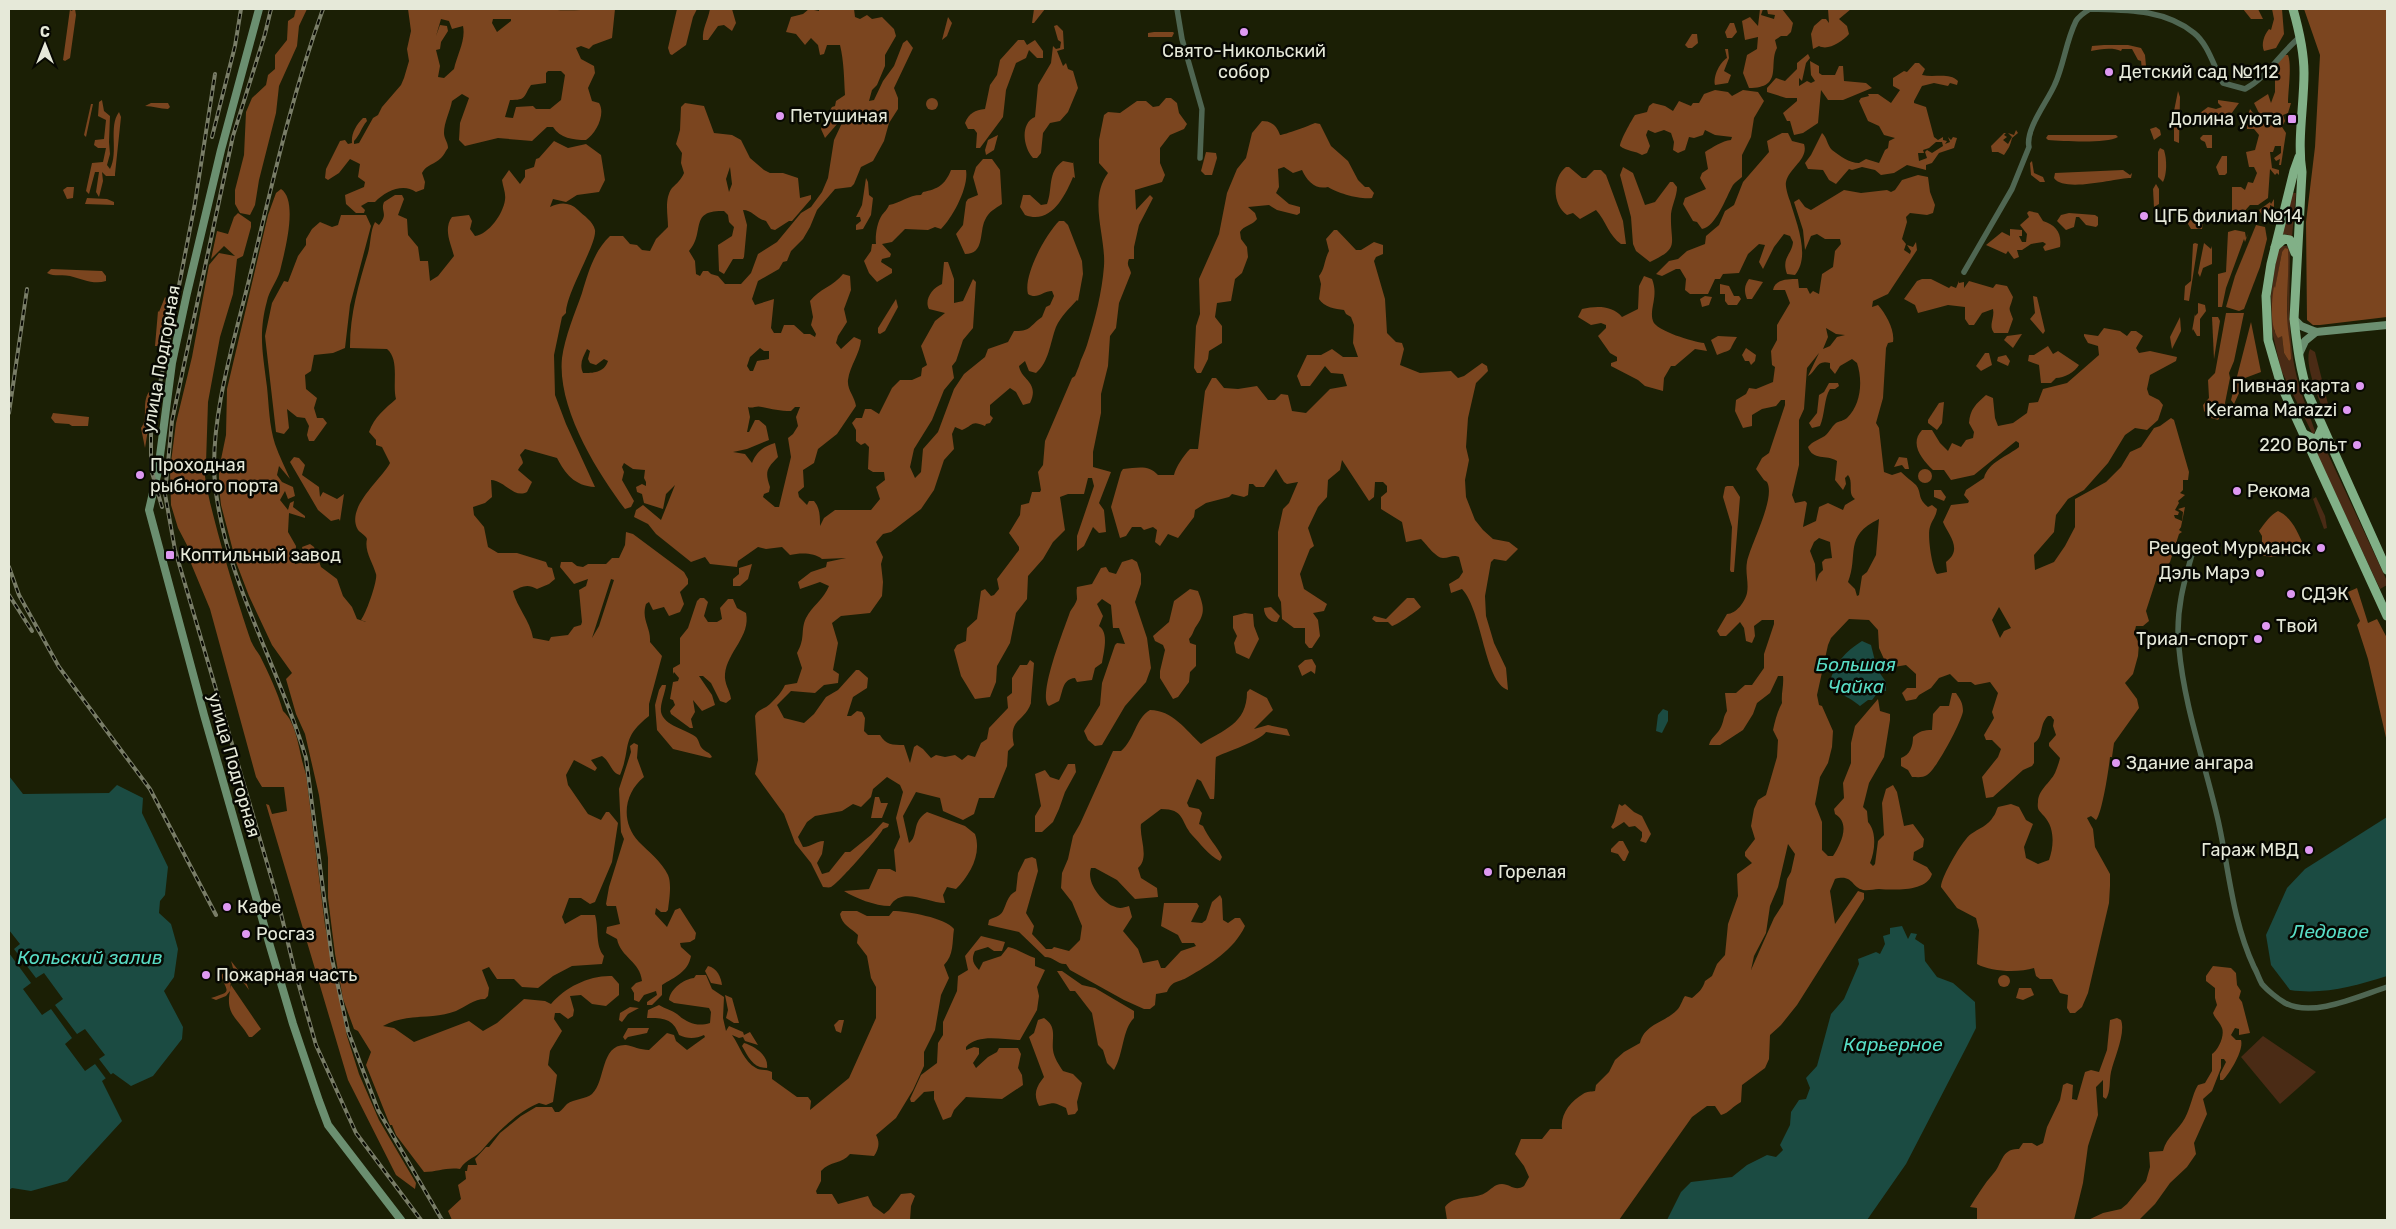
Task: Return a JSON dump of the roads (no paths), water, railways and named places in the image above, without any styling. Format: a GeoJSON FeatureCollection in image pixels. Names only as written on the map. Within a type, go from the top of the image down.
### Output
{"type":"FeatureCollection","features":[{"type":"Feature","properties":{"kind":"main road","name":"улица Подгорная"},"geometry":{"type":"LineString","coordinates":[[260,9],[222,150],[172,362],[158,471],[149,510],[204,715],[270,946],[293,1024],[328,1125],[401,1220]]}},
{"type":"Feature","properties":{"kind":"main road"},"geometry":{"type":"LineString","coordinates":[[2293,9],[2300,37],[2304,73],[2299,157],[2302,172],[2294,319],[2299,356],[2304,381],[2322,428],[2387,570]]}},
{"type":"Feature","properties":{"kind":"main road"},"geometry":{"type":"LineString","coordinates":[[2299,157],[2274,249],[2266,296],[2268,340],[2281,385],[2387,616]]}},
{"type":"Feature","properties":{"kind":"main road"},"geometry":{"type":"LineString","coordinates":[[2274,249],[2280,241],[2290,240],[2294,248],[2296,262]]}},
{"type":"Feature","properties":{"kind":"main road"},"geometry":{"type":"LineString","coordinates":[[2294,319],[2300,326],[2316,332],[2387,324]]}},
{"type":"Feature","properties":{"kind":"main road"},"geometry":{"type":"LineString","coordinates":[[2299,356],[2305,341],[2316,332]]}},
{"type":"Feature","properties":{"kind":"main road"},"geometry":{"type":"LineString","coordinates":[[2303,434],[2314,438],[2318,437],[2322,428]]}},
{"type":"Feature","properties":{"kind":"street"},"geometry":{"type":"LineString","coordinates":[[1177,9],[1182,39],[1202,110],[1200,158]]}},
{"type":"Feature","properties":{"kind":"street"},"geometry":{"type":"LineString","coordinates":[[1964,272],[2012,189],[2029,147],[2028,141],[2039,114],[2062,68],[2076,19],[2084,12],[2090,9],[2141,11],[2165,17],[2195,33],[2207,51],[2223,83],[2245,89],[2259,81],[2286,48],[2300,37]]}},
{"type":"Feature","properties":{"kind":"street"},"geometry":{"type":"LineString","coordinates":[[2194,548],[2182,590],[2178,619],[2178,648],[2188,701],[2217,815],[2236,914],[2250,959],[2262,984],[2284,1003],[2293,1006],[2317,1007],[2334,1005],[2387,987]]}},
{"type":"Feature","properties":{"kind":"water","name":"Большая Чайка"},"geometry":{"type":"Polygon","coordinates":[[[1862,641],[1871,645],[1877,669],[1886,682],[1886,691],[1879,691],[1872,700],[1868,700],[1860,706],[1836,690],[1830,682],[1834,669],[1851,649],[1862,641]]]}},
{"type":"Feature","properties":{"kind":"water"},"geometry":{"type":"Polygon","coordinates":[[[1663,709],[1668,711],[1668,721],[1662,733],[1656,731],[1658,715],[1663,709]]]}},
{"type":"Feature","properties":{"kind":"water","name":"Кольский залив"},"geometry":{"type":"Polygon","coordinates":[[[9,776],[23,794],[109,793],[117,785],[143,798],[142,813],[168,867],[165,895],[160,901],[159,913],[171,924],[178,949],[174,977],[164,991],[183,1027],[182,1039],[153,1076],[131,1086],[113,1073],[102,1081],[122,1121],[67,1181],[31,1191],[12,1188],[9,1190],[9,776]]]}},
{"type":"Feature","properties":{"kind":"water","name":"Ледовое"},"geometry":{"type":"Polygon","coordinates":[[[2387,817],[2387,976],[2351,986],[2327,990],[2290,990],[2271,965],[2266,935],[2287,888],[2305,869],[2387,817]]]}},
{"type":"Feature","properties":{"kind":"water","name":"Карьерное"},"geometry":{"type":"Polygon","coordinates":[[[1902,926],[1908,939],[1911,933],[1917,934],[1915,939],[1924,945],[1925,961],[1937,977],[1953,983],[1975,1002],[1976,1028],[1906,1164],[1867,1220],[1667,1220],[1681,1192],[1691,1182],[1732,1177],[1747,1165],[1767,1155],[1776,1157],[1783,1150],[1780,1145],[1790,1125],[1791,1112],[1799,1100],[1806,1099],[1810,1088],[1806,1078],[1817,1066],[1831,1014],[1844,999],[1859,964],[1858,959],[1876,952],[1880,954],[1885,944],[1883,936],[1890,934],[1890,928],[1902,926]]]}},
{"type":"Feature","properties":{"kind":"railway"},"geometry":{"type":"LineString","coordinates":[[212,137],[235,46],[241,9]]}},
{"type":"Feature","properties":{"kind":"railway"},"geometry":{"type":"LineString","coordinates":[[271,9],[233,136],[172,421],[165,494],[175,550],[277,897],[294,968],[316,1045],[356,1133],[421,1220]]}},
{"type":"Feature","properties":{"kind":"railway"},"geometry":{"type":"LineString","coordinates":[[323,9],[291,109],[224,381],[216,434],[215,484],[221,520],[241,589],[282,690],[306,758],[332,959],[348,1031],[378,1110],[442,1220]]}},
{"type":"Feature","properties":{"kind":"railway"},"geometry":{"type":"LineString","coordinates":[[162,507],[151,469],[151,430],[195,203],[215,74]]}},
{"type":"Feature","properties":{"kind":"railway"},"geometry":{"type":"LineString","coordinates":[[9,413],[27,289]]}},
{"type":"Feature","properties":{"kind":"railway"},"geometry":{"type":"LineString","coordinates":[[9,567],[19,595],[59,667],[150,789],[216,915]]}},
{"type":"Feature","properties":{"kind":"railway"},"geometry":{"type":"LineString","coordinates":[[9,595],[32,631]]}},
{"type":"Feature","properties":{"kind":"place","name":"Свято-Никольский собор"},"geometry":{"type":"Point","coordinates":[1244,32]}},
{"type":"Feature","properties":{"kind":"place","name":"Детский сад №112"},"geometry":{"type":"Point","coordinates":[2109,72]}},
{"type":"Feature","properties":{"kind":"place","name":"Петушиная"},"geometry":{"type":"Point","coordinates":[780,116]}},
{"type":"Feature","properties":{"kind":"place","name":"Долина уюта"},"geometry":{"type":"Point","coordinates":[2292,119]}},
{"type":"Feature","properties":{"kind":"place","name":"ЦГБ филиал №14"},"geometry":{"type":"Point","coordinates":[2144,216]}},
{"type":"Feature","properties":{"kind":"place","name":"Пивная карта"},"geometry":{"type":"Point","coordinates":[2360,386]}},
{"type":"Feature","properties":{"kind":"place","name":"Kerama Marazzi"},"geometry":{"type":"Point","coordinates":[2347,410]}},
{"type":"Feature","properties":{"kind":"place","name":"220 Вольт"},"geometry":{"type":"Point","coordinates":[2357,445]}},
{"type":"Feature","properties":{"kind":"place","name":"Проходная рыбного порта"},"geometry":{"type":"Point","coordinates":[140,475]}},
{"type":"Feature","properties":{"kind":"place","name":"Рекома"},"geometry":{"type":"Point","coordinates":[2237,491]}},
{"type":"Feature","properties":{"kind":"place","name":"Peugeot Мурманск"},"geometry":{"type":"Point","coordinates":[2321,548]}},
{"type":"Feature","properties":{"kind":"place","name":"Коптильный завод"},"geometry":{"type":"Point","coordinates":[170,555]}},
{"type":"Feature","properties":{"kind":"place","name":"Дэль Марэ"},"geometry":{"type":"Point","coordinates":[2260,573]}},
{"type":"Feature","properties":{"kind":"place","name":"СДЭК"},"geometry":{"type":"Point","coordinates":[2291,594]}},
{"type":"Feature","properties":{"kind":"place","name":"Твой"},"geometry":{"type":"Point","coordinates":[2266,626]}},
{"type":"Feature","properties":{"kind":"place","name":"Триал-спорт"},"geometry":{"type":"Point","coordinates":[2258,639]}},
{"type":"Feature","properties":{"kind":"place","name":"Здание ангара"},"geometry":{"type":"Point","coordinates":[2116,763]}},
{"type":"Feature","properties":{"kind":"place","name":"Гараж МВД"},"geometry":{"type":"Point","coordinates":[2309,850]}},
{"type":"Feature","properties":{"kind":"place","name":"Горелая"},"geometry":{"type":"Point","coordinates":[1488,872]}},
{"type":"Feature","properties":{"kind":"place","name":"Кафе"},"geometry":{"type":"Point","coordinates":[227,907]}},
{"type":"Feature","properties":{"kind":"place","name":"Росгаз"},"geometry":{"type":"Point","coordinates":[246,934]}},
{"type":"Feature","properties":{"kind":"place","name":"Пожарная часть"},"geometry":{"type":"Point","coordinates":[206,975]}}]}
